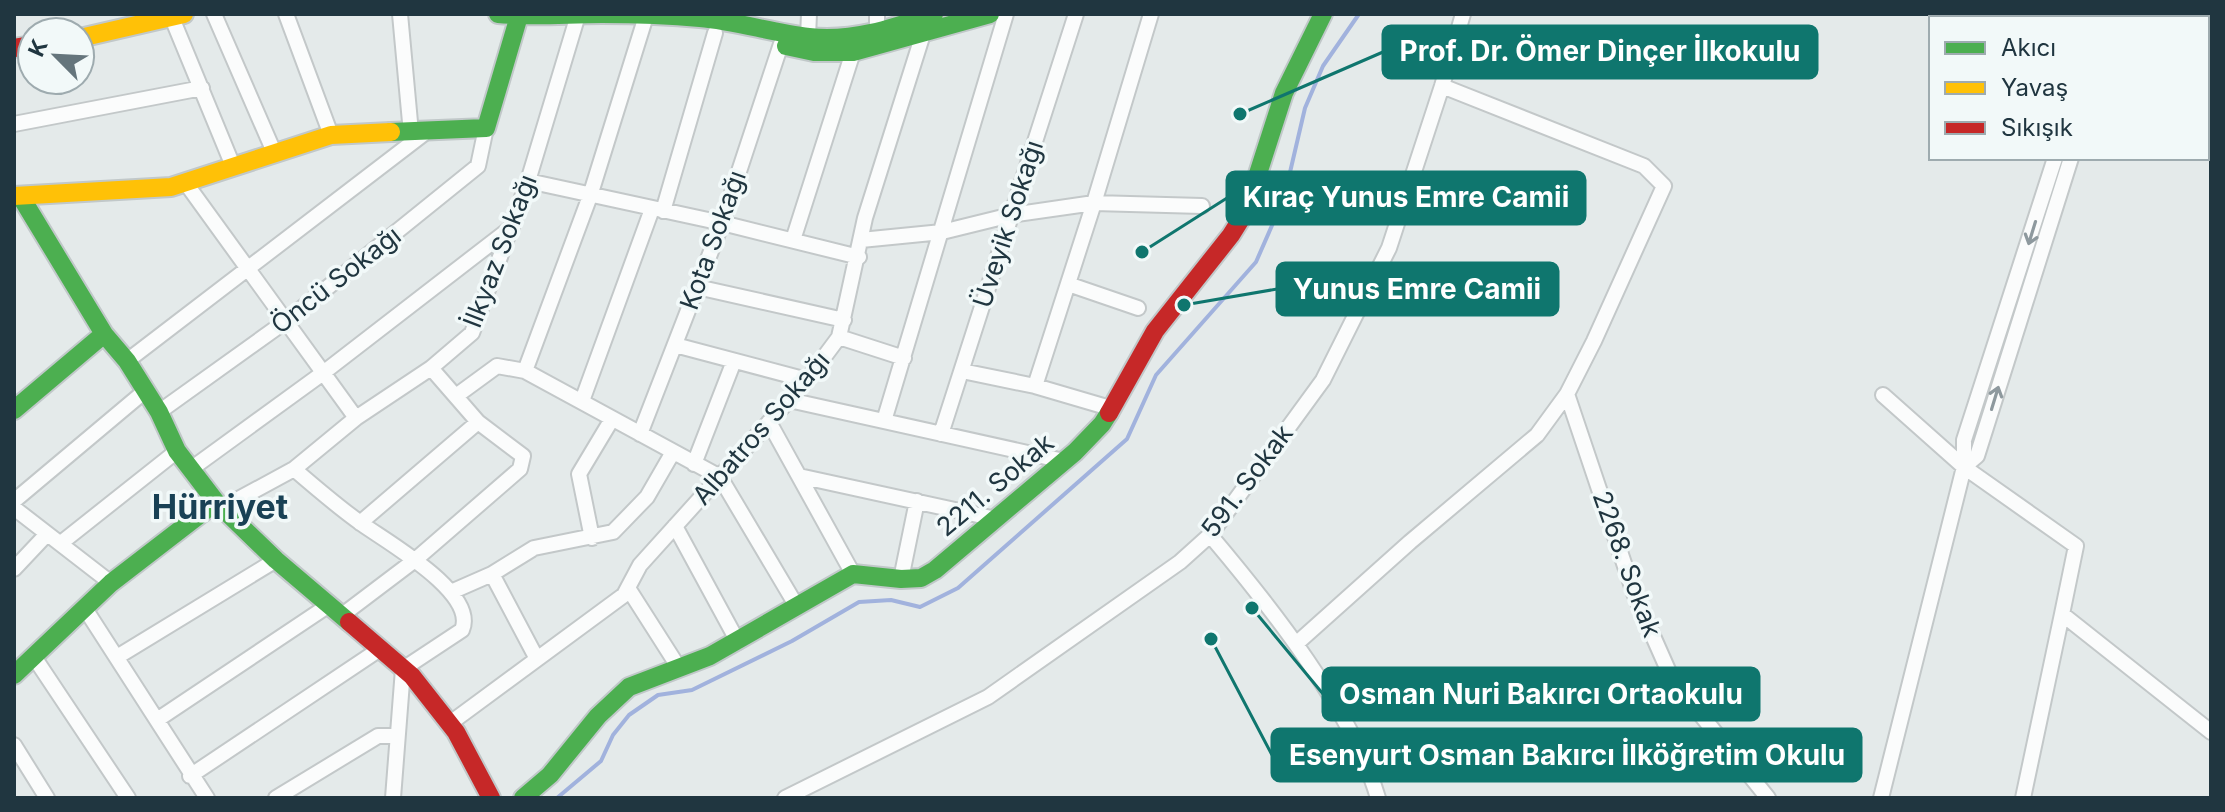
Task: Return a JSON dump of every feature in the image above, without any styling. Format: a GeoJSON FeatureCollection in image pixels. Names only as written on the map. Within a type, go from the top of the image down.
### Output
{"type":"FeatureCollection","features":[{"type":"Feature","properties":{"kind":"street"},"geometry":{"type":"LineString","coordinates":[[214,14],[274,152]]}},
{"type":"Feature","properties":{"kind":"street"},"geometry":{"type":"LineString","coordinates":[[286,14],[331,135]]}},
{"type":"Feature","properties":{"kind":"street"},"geometry":{"type":"LineString","coordinates":[[400,14],[419,132]]}},
{"type":"Feature","properties":{"kind":"street"},"geometry":{"type":"LineString","coordinates":[[498,14],[742,18],[808,37],[834,38],[877,23],[934,14]]}},
{"type":"Feature","properties":{"kind":"street"},"geometry":{"type":"LineString","coordinates":[[808,37],[809,14]]}},
{"type":"Feature","properties":{"kind":"street"},"geometry":{"type":"LineString","coordinates":[[666,15],[715,33],[814,52],[853,52],[990,14]]}},
{"type":"Feature","properties":{"kind":"street"},"geometry":{"type":"LineString","coordinates":[[884,421],[1006,14]]}},
{"type":"Feature","properties":{"kind":"street","name":"Üveyik Sokağı"},"geometry":{"type":"LineString","coordinates":[[941,434],[1076,14]]}},
{"type":"Feature","properties":{"kind":"street"},"geometry":{"type":"LineString","coordinates":[[1035,386],[1151,14]]}},
{"type":"Feature","properties":{"kind":"street"},"geometry":{"type":"LineString","coordinates":[[1310,14],[1316,14]]}},
{"type":"Feature","properties":{"kind":"street","name":"2211. Sokak"},"geometry":{"type":"LineString","coordinates":[[853,574],[901,579],[921,578],[935,570],[1064,461],[1102,424],[1155,331],[1246,212],[1284,93],[1323,14]]}},
{"type":"Feature","properties":{"kind":"street","name":"591. Sokak"},"geometry":{"type":"LineString","coordinates":[[785,798],[988,697],[1180,562],[1210,535],[1323,380],[1389,248],[1463,14]]}},
{"type":"Feature","properties":{"kind":"street","name":"İlkyaz Sokağı"},"geometry":{"type":"LineString","coordinates":[[219,505],[294,469],[356,418],[431,368],[472,333],[528,181],[578,15]]}},
{"type":"Feature","properties":{"kind":"street"},"geometry":{"type":"LineString","coordinates":[[96,34],[178,16],[233,166]]}},
{"type":"Feature","properties":{"kind":"street"},"geometry":{"type":"LineString","coordinates":[[491,798],[449,724],[403,669],[276,560],[219,505],[177,451],[159,412],[127,361],[104,334],[16,192],[171,187],[331,135],[486,128],[528,16]]}},
{"type":"Feature","properties":{"kind":"street"},"geometry":{"type":"LineString","coordinates":[[525,371],[590,196],[646,16]]}},
{"type":"Feature","properties":{"kind":"street"},"geometry":{"type":"LineString","coordinates":[[582,401],[657,210],[715,33]]}},
{"type":"Feature","properties":{"kind":"street","name":"Albatros Sokağı"},"geometry":{"type":"LineString","coordinates":[[449,724],[624,595],[640,565],[807,380],[839,337],[861,240],[923,34]]}},
{"type":"Feature","properties":{"kind":"street","name":"Kota Sokağı"},"geometry":{"type":"LineString","coordinates":[[640,434],[722,223],[781,44]]}},
{"type":"Feature","properties":{"kind":"street"},"geometry":{"type":"LineString","coordinates":[[793,240],[853,52]]}},
{"type":"Feature","properties":{"kind":"street"},"geometry":{"type":"LineString","coordinates":[[1296,644],[1537,435],[1567,394],[1664,186],[1644,166],[1442,86]]}},
{"type":"Feature","properties":{"kind":"street"},"geometry":{"type":"LineString","coordinates":[[14,124],[202,88]]}},
{"type":"Feature","properties":{"kind":"street","name":"Öncü Sokağı"},"geometry":{"type":"LineString","coordinates":[[159,412],[286,321],[478,166],[486,128]]}},
{"type":"Feature","properties":{"kind":"street"},"geometry":{"type":"LineString","coordinates":[[127,361],[419,132]]}},
{"type":"Feature","properties":{"kind":"street"},"geometry":{"type":"LineString","coordinates":[[1881,798],[1964,467],[1964,440],[2054,160]]}},
{"type":"Feature","properties":{"kind":"street"},"geometry":{"type":"LineString","coordinates":[[1964,467],[1977,456],[2070,160]]}},
{"type":"Feature","properties":{"kind":"street"},"geometry":{"type":"LineString","coordinates":[[528,181],[722,223],[859,257]]}},
{"type":"Feature","properties":{"kind":"street"},"geometry":{"type":"LineString","coordinates":[[185,182],[356,418]]}},
{"type":"Feature","properties":{"kind":"street"},"geometry":{"type":"LineString","coordinates":[[861,240],[942,232],[1011,215],[1094,203],[1202,206]]}},
{"type":"Feature","properties":{"kind":"street"},"geometry":{"type":"LineString","coordinates":[[191,469],[323,373],[512,227]]}},
{"type":"Feature","properties":{"kind":"street"},"geometry":{"type":"LineString","coordinates":[[1068,284],[1138,308]]}},
{"type":"Feature","properties":{"kind":"street"},"geometry":{"type":"LineString","coordinates":[[697,287],[844,320]]}},
{"type":"Feature","properties":{"kind":"street"},"geometry":{"type":"LineString","coordinates":[[15,408],[104,334]]}},
{"type":"Feature","properties":{"kind":"street"},"geometry":{"type":"LineString","coordinates":[[839,337],[904,358]]}},
{"type":"Feature","properties":{"kind":"street"},"geometry":{"type":"LineString","coordinates":[[675,345],[807,380]]}},
{"type":"Feature","properties":{"kind":"street"},"geometry":{"type":"LineString","coordinates":[[694,464],[734,361]]}},
{"type":"Feature","properties":{"kind":"street"},"geometry":{"type":"LineString","coordinates":[[456,396],[497,366],[525,371],[720,477],[796,605]]}},
{"type":"Feature","properties":{"kind":"street"},"geometry":{"type":"LineString","coordinates":[[157,720],[415,560],[520,469],[523,456],[478,422],[431,368]]}},
{"type":"Feature","properties":{"kind":"street"},"geometry":{"type":"LineString","coordinates":[[962,371],[1035,386],[1110,408]]}},
{"type":"Feature","properties":{"kind":"street"},"geometry":{"type":"LineString","coordinates":[[14,501],[145,391]]}},
{"type":"Feature","properties":{"kind":"street","name":"2268. Sokak"},"geometry":{"type":"LineString","coordinates":[[1567,394],[1634,593],[1672,679],[1768,798]]}},
{"type":"Feature","properties":{"kind":"street"},"geometry":{"type":"LineString","coordinates":[[1883,395],[1964,467],[2076,546],[2023,798]]}},
{"type":"Feature","properties":{"kind":"street"},"geometry":{"type":"LineString","coordinates":[[789,400],[1064,461]]}},
{"type":"Feature","properties":{"kind":"street"},"geometry":{"type":"LineString","coordinates":[[592,538],[579,474],[612,419]]}},
{"type":"Feature","properties":{"kind":"street"},"geometry":{"type":"LineString","coordinates":[[360,523],[478,422]]}},
{"type":"Feature","properties":{"kind":"street"},"geometry":{"type":"LineString","coordinates":[[523,798],[550,775],[598,716],[629,687],[738,642],[853,574],[769,422]]}},
{"type":"Feature","properties":{"kind":"street"},"geometry":{"type":"LineString","coordinates":[[61,543],[177,451]]}},
{"type":"Feature","properties":{"kind":"street"},"geometry":{"type":"LineString","coordinates":[[451,592],[492,574],[534,548],[613,532],[647,497],[673,452]]}},
{"type":"Feature","properties":{"kind":"street"},"geometry":{"type":"LineString","coordinates":[[294,469],[360,523],[415,560],[451,592],[464,615],[462,630],[403,669]]}},
{"type":"Feature","properties":{"kind":"street"},"geometry":{"type":"LineString","coordinates":[[799,476],[996,519]]}},
{"type":"Feature","properties":{"kind":"street"},"geometry":{"type":"LineString","coordinates":[[901,579],[917,501]]}},
{"type":"Feature","properties":{"kind":"street"},"geometry":{"type":"LineString","coordinates":[[14,675],[111,583],[219,505]]}},
{"type":"Feature","properties":{"kind":"street"},"geometry":{"type":"LineString","coordinates":[[14,508],[111,583]]}},
{"type":"Feature","properties":{"kind":"street"},"geometry":{"type":"LineString","coordinates":[[675,526],[738,642]]}},
{"type":"Feature","properties":{"kind":"street"},"geometry":{"type":"LineString","coordinates":[[14,569],[47,534]]}},
{"type":"Feature","properties":{"kind":"street"},"geometry":{"type":"LineString","coordinates":[[1210,535],[1296,644],[1340,714],[1371,775],[1378,798]]}},
{"type":"Feature","properties":{"kind":"street"},"geometry":{"type":"LineString","coordinates":[[117,657],[276,560]]}},
{"type":"Feature","properties":{"kind":"street"},"geometry":{"type":"LineString","coordinates":[[492,574],[537,659]]}},
{"type":"Feature","properties":{"kind":"street"},"geometry":{"type":"LineString","coordinates":[[628,588],[679,668]]}},
{"type":"Feature","properties":{"kind":"street"},"geometry":{"type":"LineString","coordinates":[[84,607],[207,798]]}},
{"type":"Feature","properties":{"kind":"street"},"geometry":{"type":"LineString","coordinates":[[2062,614],[2211,732]]}},
{"type":"Feature","properties":{"kind":"street"},"geometry":{"type":"LineString","coordinates":[[190,776],[380,649]]}},
{"type":"Feature","properties":{"kind":"street"},"geometry":{"type":"LineString","coordinates":[[34,657],[128,798]]}},
{"type":"Feature","properties":{"kind":"street"},"geometry":{"type":"LineString","coordinates":[[397,796],[397,736],[403,669]]}},
{"type":"Feature","properties":{"kind":"street"},"geometry":{"type":"LineString","coordinates":[[276,798],[378,736],[397,736]]}},
{"type":"Feature","properties":{"kind":"street"},"geometry":{"type":"LineString","coordinates":[[14,745],[47,798]]}},
{"type":"Feature","properties":{"kind":"waterway"},"geometry":{"type":"LineString","coordinates":[[557,798],[601,761],[613,735],[629,715],[658,695],[692,690],[792,641],[859,602],[891,600],[920,607],[958,588],[1127,439],[1156,375],[1256,262],[1284,198],[1305,108],[1323,66],[1359,14]]}},
{"type":"Feature","properties":{"kind":"traffic: fast"},"geometry":{"type":"LineString","coordinates":[[498,14],[688,17],[825,38],[873,33],[934,14]]}},
{"type":"Feature","properties":{"kind":"traffic: fast"},"geometry":{"type":"LineString","coordinates":[[786,46],[814,52],[853,52],[990,14]]}},
{"type":"Feature","properties":{"kind":"traffic: fast"},"geometry":{"type":"LineString","coordinates":[[1246,211],[1284,93],[1323,14]]}},
{"type":"Feature","properties":{"kind":"traffic: fast"},"geometry":{"type":"LineString","coordinates":[[391,132],[486,128],[519,16]]}},
{"type":"Feature","properties":{"kind":"traffic: fast"},"geometry":{"type":"LineString","coordinates":[[21,197],[104,334],[127,361],[159,412],[177,451],[216,502],[276,560],[349,622]]}},
{"type":"Feature","properties":{"kind":"traffic: fast"},"geometry":{"type":"LineString","coordinates":[[14,410],[104,334]]}},
{"type":"Feature","properties":{"kind":"traffic: fast"},"geometry":{"type":"LineString","coordinates":[[523,798],[550,775],[598,716],[629,687],[710,656],[853,574],[901,579],[921,578],[935,570],[1075,452],[1109,413]]}},
{"type":"Feature","properties":{"kind":"traffic: fast"},"geometry":{"type":"LineString","coordinates":[[14,675],[111,583],[216,502]]}},
{"type":"Feature","properties":{"kind":"traffic: slow"},"geometry":{"type":"LineString","coordinates":[[96,34],[184,14]]}},
{"type":"Feature","properties":{"kind":"traffic: slow"},"geometry":{"type":"LineString","coordinates":[[14,196],[171,187],[331,135],[391,132]]}},
{"type":"Feature","properties":{"kind":"traffic: jam"},"geometry":{"type":"LineString","coordinates":[[1109,413],[1155,331],[1231,235],[1246,211]]}},
{"type":"Feature","properties":{"kind":"traffic: jam"},"geometry":{"type":"LineString","coordinates":[[349,622],[412,676],[456,732],[491,798]]}},
{"type":"Feature","properties":{"kind":"place","name":"Prof. Dr. Ömer Dinçer İlkokulu"},"geometry":{"type":"Point","coordinates":[1240,114]}},
{"type":"Feature","properties":{"kind":"place","name":"Kıraç Yunus Emre Camii"},"geometry":{"type":"Point","coordinates":[1142,252]}},
{"type":"Feature","properties":{"kind":"place","name":"Yunus Emre Camii"},"geometry":{"type":"Point","coordinates":[1184,305]}},
{"type":"Feature","properties":{"kind":"place","name":"Osman Nuri Bakırcı Ortaokulu"},"geometry":{"type":"Point","coordinates":[1252,608]}},
{"type":"Feature","properties":{"kind":"place","name":"Esenyurt Osman Bakırcı İlköğretim Okulu"},"geometry":{"type":"Point","coordinates":[1211,639]}},
{"type":"Feature","properties":{"kind":"district","name":"Hürriyet"},"geometry":{"type":"Point","coordinates":[220,507]}}]}
